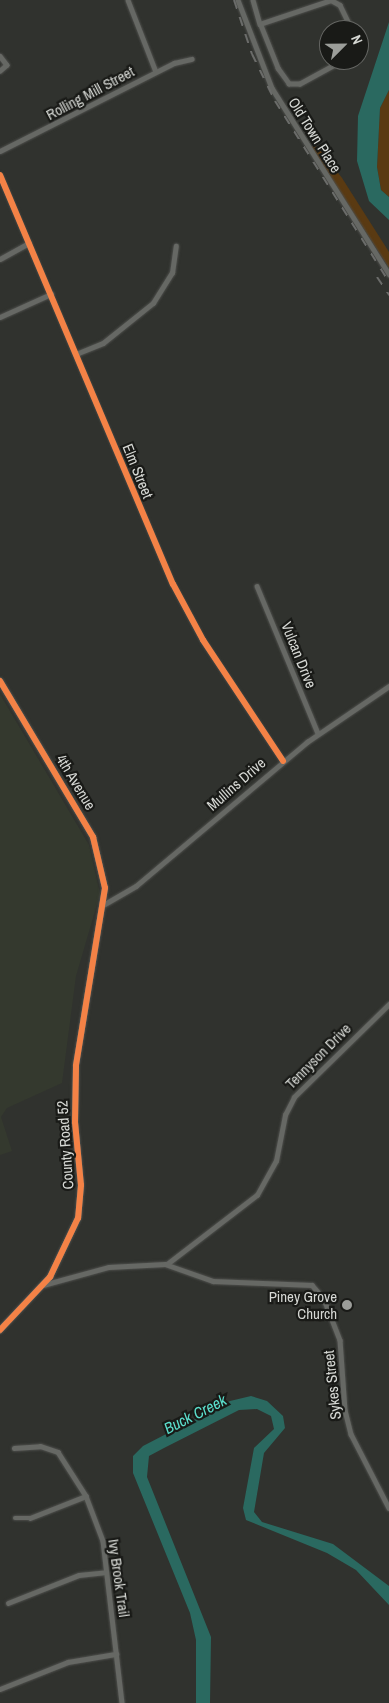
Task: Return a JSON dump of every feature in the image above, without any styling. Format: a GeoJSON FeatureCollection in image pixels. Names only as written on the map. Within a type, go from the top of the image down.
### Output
{"type":"FeatureCollection","features":[{"type":"Feature","properties":{"kind":"street"},"geometry":{"type":"LineString","coordinates":[[128,0],[156,72]]}},
{"type":"Feature","properties":{"kind":"street","name":"Old Town Place"},"geometry":{"type":"LineString","coordinates":[[238,0],[272,88],[389,274]]}},
{"type":"Feature","properties":{"kind":"street"},"geometry":{"type":"LineString","coordinates":[[253,0],[260,24],[278,69],[289,84],[296,85],[325,70]]}},
{"type":"Feature","properties":{"kind":"street"},"geometry":{"type":"LineString","coordinates":[[260,24],[332,0],[340,5],[347,20]]}},
{"type":"Feature","properties":{"kind":"street"},"geometry":{"type":"LineString","coordinates":[[0,56],[7,63],[0,71]]}},
{"type":"Feature","properties":{"kind":"street","name":"Rolling Mill Street"},"geometry":{"type":"LineString","coordinates":[[0,150],[156,72],[192,59]]}},
{"type":"Feature","properties":{"kind":"street","name":"Elm Street"},"geometry":{"type":"LineString","coordinates":[[0,175],[180,600],[283,761]]}},
{"type":"Feature","properties":{"kind":"street"},"geometry":{"type":"LineString","coordinates":[[0,259],[29,243]]}},
{"type":"Feature","properties":{"kind":"street"},"geometry":{"type":"LineString","coordinates":[[76,354],[103,343],[153,303],[172,273],[176,246]]}},
{"type":"Feature","properties":{"kind":"street"},"geometry":{"type":"LineString","coordinates":[[0,317],[51,294]]}},
{"type":"Feature","properties":{"kind":"street","name":"Vulcan Drive"},"geometry":{"type":"LineString","coordinates":[[257,586],[318,733]]}},
{"type":"Feature","properties":{"kind":"street","name":"4th Avenue"},"geometry":{"type":"LineString","coordinates":[[0,681],[93,836],[104,872],[103,905]]}},
{"type":"Feature","properties":{"kind":"street","name":"Mullins Drive"},"geometry":{"type":"LineString","coordinates":[[103,905],[136,886],[318,733],[389,686]]}},
{"type":"Feature","properties":{"kind":"street","name":"County Road 52"},"geometry":{"type":"LineString","coordinates":[[0,1330],[42,1285],[68,1245],[80,1207],[76,1066],[103,905]]}},
{"type":"Feature","properties":{"kind":"street","name":"Tennyson Drive"},"geometry":{"type":"LineString","coordinates":[[167,1264],[257,1195],[276,1161],[285,1115],[294,1098],[389,1004]]}},
{"type":"Feature","properties":{"kind":"street"},"geometry":{"type":"LineString","coordinates":[[42,1285],[109,1267],[167,1264]]}},
{"type":"Feature","properties":{"kind":"street","name":"Sykes Street"},"geometry":{"type":"LineString","coordinates":[[167,1264],[205,1279],[246,1285],[299,1282],[318,1291],[341,1345],[345,1410],[351,1434],[389,1508]]}},
{"type":"Feature","properties":{"kind":"street","name":"Ivy Brook Trail"},"geometry":{"type":"LineString","coordinates":[[14,1448],[40,1446],[58,1452],[86,1496],[103,1541],[122,1703]]}},
{"type":"Feature","properties":{"kind":"street"},"geometry":{"type":"LineString","coordinates":[[15,1518],[30,1518],[86,1496]]}},
{"type":"Feature","properties":{"kind":"street"},"geometry":{"type":"LineString","coordinates":[[8,1603],[79,1575],[106,1572]]}},
{"type":"Feature","properties":{"kind":"street"},"geometry":{"type":"LineString","coordinates":[[0,1689],[68,1662],[116,1654]]}},
{"type":"Feature","properties":{"kind":"shaded area"},"geometry":{"type":"Polygon","coordinates":[[[389,90],[389,197],[381,190],[377,167],[380,108],[389,90]]]}},
{"type":"Feature","properties":{"kind":"shaded area"},"geometry":{"type":"Polygon","coordinates":[[[310,146],[318,147],[342,178],[389,252],[389,268],[310,146]]]}},
{"type":"Feature","properties":{"kind":"shaded area"},"geometry":{"type":"Polygon","coordinates":[[[0,694],[89,845],[100,894],[76,976],[62,1083],[7,1108],[1,1117],[12,1151],[0,1155],[0,694]]]}},
{"type":"Feature","properties":{"kind":"water"},"geometry":{"type":"Polygon","coordinates":[[[389,22],[389,90],[380,108],[377,167],[381,190],[389,197],[389,220],[369,201],[357,161],[358,116],[389,22]]]}},
{"type":"Feature","properties":{"kind":"water"},"geometry":{"type":"Polygon","coordinates":[[[251,1396],[267,1401],[283,1416],[285,1428],[264,1453],[254,1512],[262,1522],[333,1544],[389,1586],[389,1605],[356,1570],[327,1553],[246,1520],[243,1508],[254,1448],[274,1429],[271,1416],[257,1409],[239,1410],[164,1448],[149,1456],[147,1477],[211,1637],[210,1703],[196,1703],[196,1640],[190,1613],[133,1473],[133,1456],[143,1446],[230,1401],[251,1396]]]}},
{"type":"Feature","properties":{"kind":"railway"},"geometry":{"type":"LineString","coordinates":[[234,0],[252,54],[275,101],[389,282]]}},
{"type":"Feature","properties":{"kind":"railway"},"geometry":{"type":"LineString","coordinates":[[377,277],[389,295]]}},
{"type":"Feature","properties":{"kind":"cycle path"},"geometry":{"type":"LineString","coordinates":[[0,175],[173,584],[203,640],[283,761]]}},
{"type":"Feature","properties":{"kind":"cycle path"},"geometry":{"type":"LineString","coordinates":[[0,681],[93,837],[105,888],[76,1066],[75,1122],[81,1185],[78,1218],[50,1277],[0,1330]]}},
{"type":"Feature","properties":{"kind":"place","name":"Piney Grove Church"},"geometry":{"type":"Point","coordinates":[347,1305]}},
{"type":"Feature","properties":{"kind":"water label","name":"Buck Creek"},"geometry":{"type":"Point","coordinates":[195,1414]}}]}
